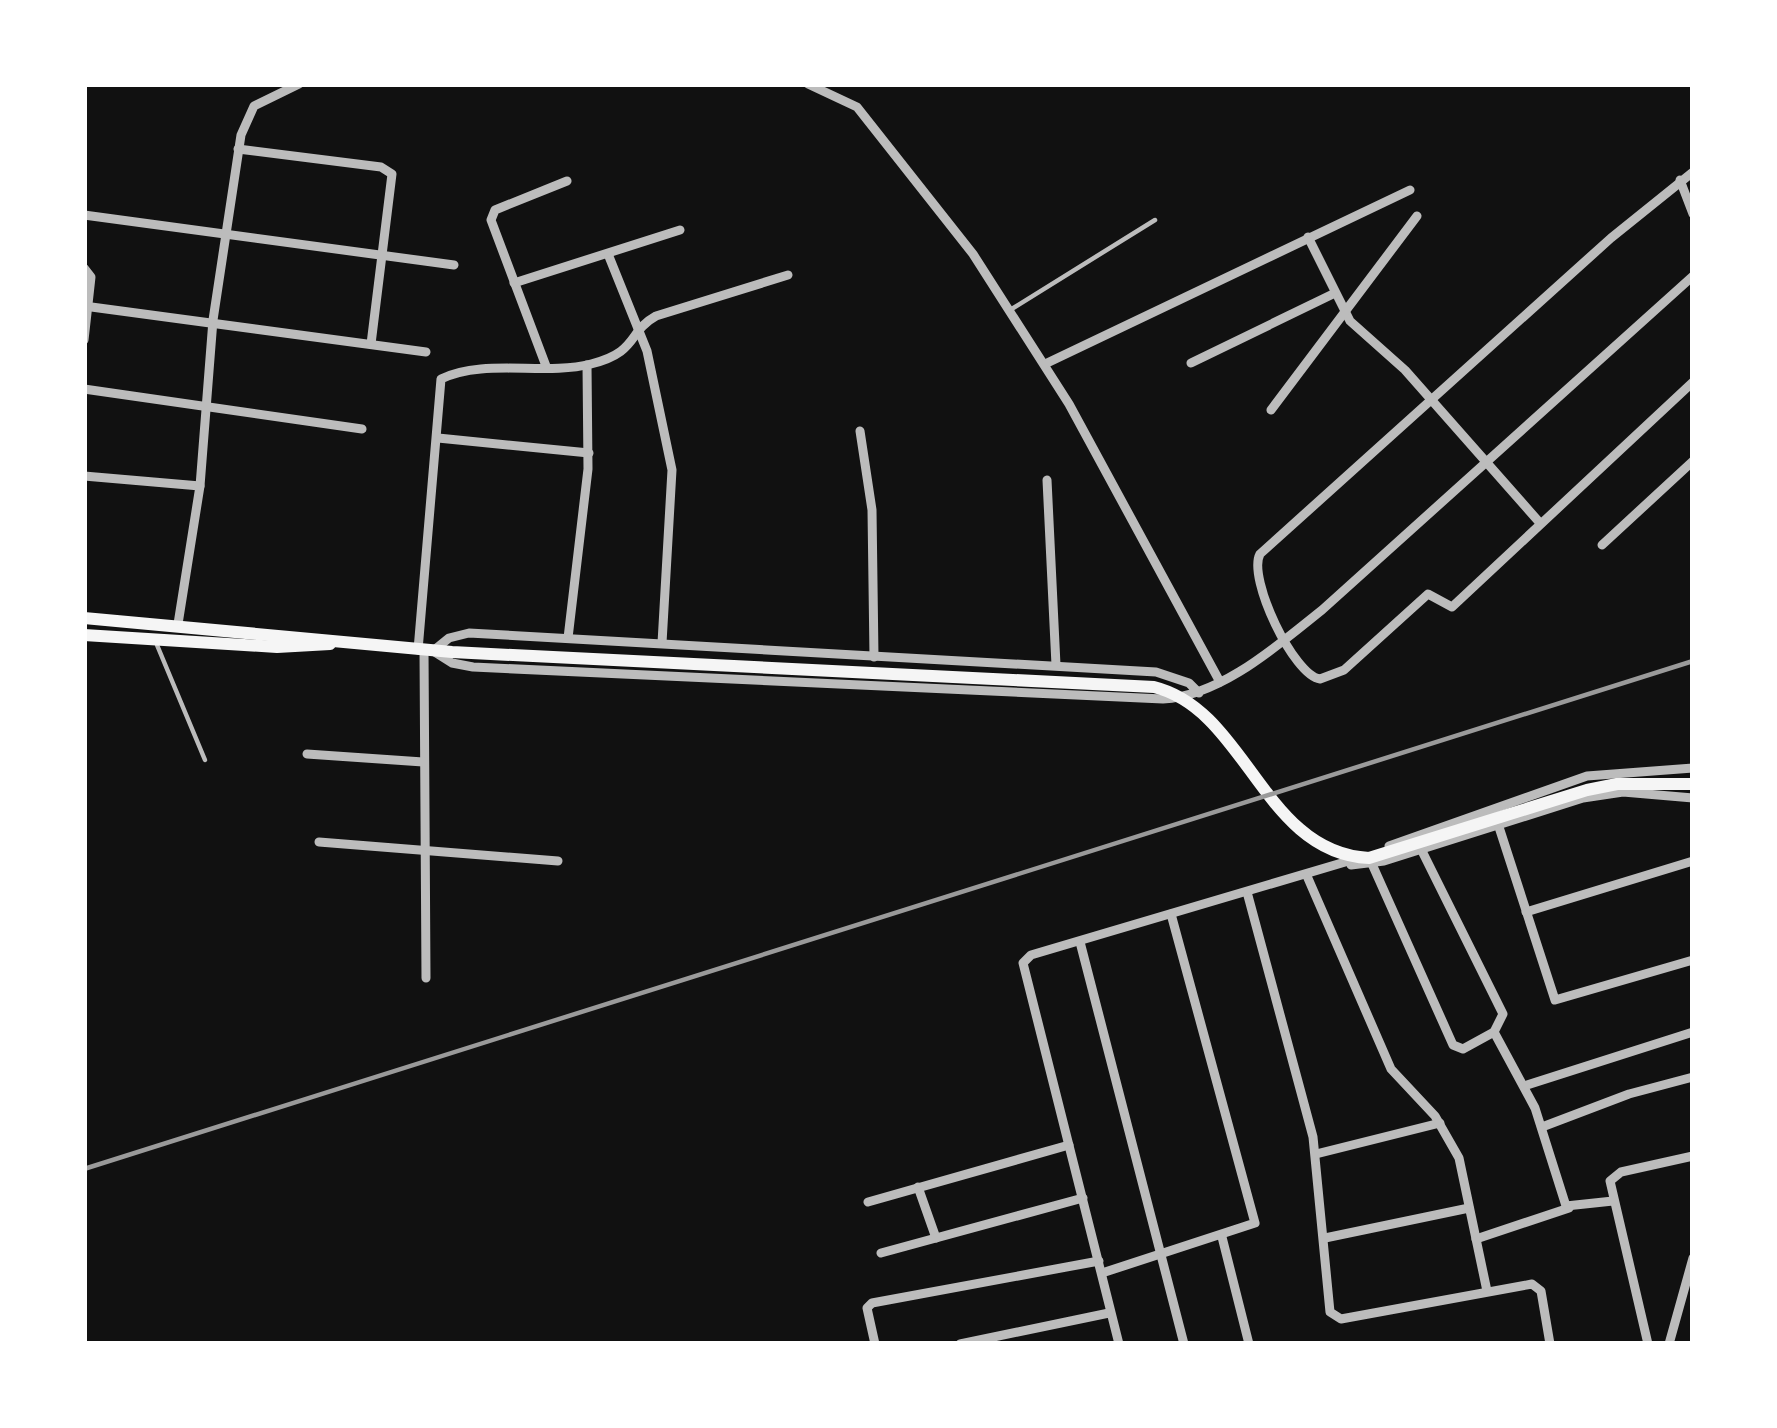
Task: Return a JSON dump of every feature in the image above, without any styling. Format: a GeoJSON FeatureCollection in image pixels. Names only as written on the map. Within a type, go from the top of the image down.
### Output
{"type":"FeatureCollection","features":[{"type":"Feature","properties":{"kind":"main road"},"geometry":{"type":"LineString","coordinates":[[84,618],[452,652],[1154,687],[1190,699],[1288,819],[1319,843],[1355,857],[1369,858],[1587,790],[1617,784],[1693,784]]}},
{"type":"Feature","properties":{"kind":"main road"},"geometry":{"type":"LineString","coordinates":[[84,635],[277,647],[350,643]]}},
{"type":"Feature","properties":{"kind":"street"},"geometry":{"type":"LineString","coordinates":[[178,624],[200,486],[213,327],[238,149],[254,106],[298,84]]}},
{"type":"Feature","properties":{"kind":"street"},"geometry":{"type":"LineString","coordinates":[[808,84],[846,100],[874,125],[1010,310],[1046,364],[1220,682]]}},
{"type":"Feature","properties":{"kind":"street"},"geometry":{"type":"LineString","coordinates":[[238,149],[388,170],[393,193],[371,344]]}},
{"type":"Feature","properties":{"kind":"street"},"geometry":{"type":"LineString","coordinates":[[1693,172],[1260,554],[1257,583],[1310,678],[1335,675],[1424,596],[1452,607],[1693,382]]}},
{"type":"Feature","properties":{"kind":"street"},"geometry":{"type":"LineString","coordinates":[[1680,180],[1693,214]]}},
{"type":"Feature","properties":{"kind":"street"},"geometry":{"type":"LineString","coordinates":[[546,366],[492,224],[494,212],[567,181]]}},
{"type":"Feature","properties":{"kind":"street"},"geometry":{"type":"LineString","coordinates":[[1046,364],[1410,190]]}},
{"type":"Feature","properties":{"kind":"street"},"geometry":{"type":"LineString","coordinates":[[84,215],[382,251],[454,265]]}},
{"type":"Feature","properties":{"kind":"street"},"geometry":{"type":"LineString","coordinates":[[1271,410],[1417,216]]}},
{"type":"Feature","properties":{"kind":"street"},"geometry":{"type":"LineString","coordinates":[[514,283],[680,230]]}},
{"type":"Feature","properties":{"kind":"street"},"geometry":{"type":"LineString","coordinates":[[1308,237],[1344,314],[1433,400],[1540,524]]}},
{"type":"Feature","properties":{"kind":"street"},"geometry":{"type":"LineString","coordinates":[[608,254],[640,331],[674,486],[662,643]]}},
{"type":"Feature","properties":{"kind":"street"},"geometry":{"type":"LineString","coordinates":[[84,268],[91,277],[84,340]]}},
{"type":"Feature","properties":{"kind":"street"},"geometry":{"type":"LineString","coordinates":[[427,978],[425,650],[439,385],[445,376],[587,365],[629,350],[656,316],[788,275]]}},
{"type":"Feature","properties":{"kind":"street"},"geometry":{"type":"LineString","coordinates":[[425,650],[472,667],[1163,699],[1199,693],[1285,640],[1693,276]]}},
{"type":"Feature","properties":{"kind":"street"},"geometry":{"type":"LineString","coordinates":[[1191,363],[1333,294]]}},
{"type":"Feature","properties":{"kind":"street"},"geometry":{"type":"LineString","coordinates":[[87,307],[426,352]]}},
{"type":"Feature","properties":{"kind":"street"},"geometry":{"type":"LineString","coordinates":[[568,638],[589,453],[587,365]]}},
{"type":"Feature","properties":{"kind":"street"},"geometry":{"type":"LineString","coordinates":[[84,389],[362,429]]}},
{"type":"Feature","properties":{"kind":"street"},"geometry":{"type":"LineString","coordinates":[[860,431],[872,510],[874,657]]}},
{"type":"Feature","properties":{"kind":"street"},"geometry":{"type":"LineString","coordinates":[[438,438],[589,453]]}},
{"type":"Feature","properties":{"kind":"street"},"geometry":{"type":"LineString","coordinates":[[1602,545],[1693,461]]}},
{"type":"Feature","properties":{"kind":"street"},"geometry":{"type":"LineString","coordinates":[[84,476],[200,486]]}},
{"type":"Feature","properties":{"kind":"street"},"geometry":{"type":"LineString","coordinates":[[1047,480],[1056,665]]}},
{"type":"Feature","properties":{"kind":"street"},"geometry":{"type":"LineString","coordinates":[[425,650],[458,634],[662,643],[1156,672],[1189,683],[1199,693]]}},
{"type":"Feature","properties":{"kind":"street"},"geometry":{"type":"LineString","coordinates":[[307,754],[423,763]]}},
{"type":"Feature","properties":{"kind":"street"},"geometry":{"type":"LineString","coordinates":[[1118,1344],[1022,968],[1031,956],[1339,866],[1562,782],[1622,769],[1693,768]]}},
{"type":"Feature","properties":{"kind":"street"},"geometry":{"type":"LineString","coordinates":[[1339,866],[1372,864],[1604,794],[1693,798]]}},
{"type":"Feature","properties":{"kind":"street"},"geometry":{"type":"LineString","coordinates":[[1498,824],[1556,1000],[1693,960]]}},
{"type":"Feature","properties":{"kind":"street"},"geometry":{"type":"LineString","coordinates":[[319,842],[558,861]]}},
{"type":"Feature","properties":{"kind":"street"},"geometry":{"type":"LineString","coordinates":[[1372,864],[1455,1048],[1463,1049],[1493,1032],[1503,1014],[1421,850]]}},
{"type":"Feature","properties":{"kind":"street"},"geometry":{"type":"LineString","coordinates":[[1526,912],[1693,861]]}},
{"type":"Feature","properties":{"kind":"street"},"geometry":{"type":"LineString","coordinates":[[1307,876],[1390,1069],[1440,1123],[1459,1158],[1487,1291]]}},
{"type":"Feature","properties":{"kind":"street"},"geometry":{"type":"LineString","coordinates":[[1247,892],[1316,1154],[1328,1305],[1337,1318],[1536,1286],[1550,1344]]}},
{"type":"Feature","properties":{"kind":"street"},"geometry":{"type":"LineString","coordinates":[[875,1344],[867,1308],[872,1303],[1163,1255],[1252,1227],[1255,1221],[1171,914]]}},
{"type":"Feature","properties":{"kind":"street"},"geometry":{"type":"LineString","coordinates":[[1080,942],[1184,1344]]}},
{"type":"Feature","properties":{"kind":"street"},"geometry":{"type":"LineString","coordinates":[[1493,1032],[1542,1127],[1569,1208]]}},
{"type":"Feature","properties":{"kind":"street"},"geometry":{"type":"LineString","coordinates":[[1524,1086],[1693,1032]]}},
{"type":"Feature","properties":{"kind":"street"},"geometry":{"type":"LineString","coordinates":[[1542,1127],[1693,1077]]}},
{"type":"Feature","properties":{"kind":"street"},"geometry":{"type":"LineString","coordinates":[[1316,1154],[1440,1123]]}},
{"type":"Feature","properties":{"kind":"street"},"geometry":{"type":"LineString","coordinates":[[868,1202],[1069,1145]]}},
{"type":"Feature","properties":{"kind":"street"},"geometry":{"type":"LineString","coordinates":[[1648,1344],[1610,1180],[1616,1174],[1693,1156]]}},
{"type":"Feature","properties":{"kind":"street"},"geometry":{"type":"LineString","coordinates":[[918,1187],[936,1238]]}},
{"type":"Feature","properties":{"kind":"street"},"geometry":{"type":"LineString","coordinates":[[881,1253],[1083,1198]]}},
{"type":"Feature","properties":{"kind":"street"},"geometry":{"type":"LineString","coordinates":[[1476,1239],[1569,1208],[1613,1201]]}},
{"type":"Feature","properties":{"kind":"street"},"geometry":{"type":"LineString","coordinates":[[1324,1238],[1469,1208]]}},
{"type":"Feature","properties":{"kind":"street"},"geometry":{"type":"LineString","coordinates":[[1222,1237],[1249,1344]]}},
{"type":"Feature","properties":{"kind":"street"},"geometry":{"type":"LineString","coordinates":[[1669,1344],[1693,1258]]}},
{"type":"Feature","properties":{"kind":"street"},"geometry":{"type":"LineString","coordinates":[[960,1344],[1109,1313]]}},
{"type":"Feature","properties":{"kind":"lane"},"geometry":{"type":"LineString","coordinates":[[1010,310],[1155,220]]}},
{"type":"Feature","properties":{"kind":"lane"},"geometry":{"type":"LineString","coordinates":[[154,640],[205,760]]}},
{"type":"Feature","properties":{"kind":"railway"},"geometry":{"type":"LineString","coordinates":[[84,1169],[1693,661]]}}]}
